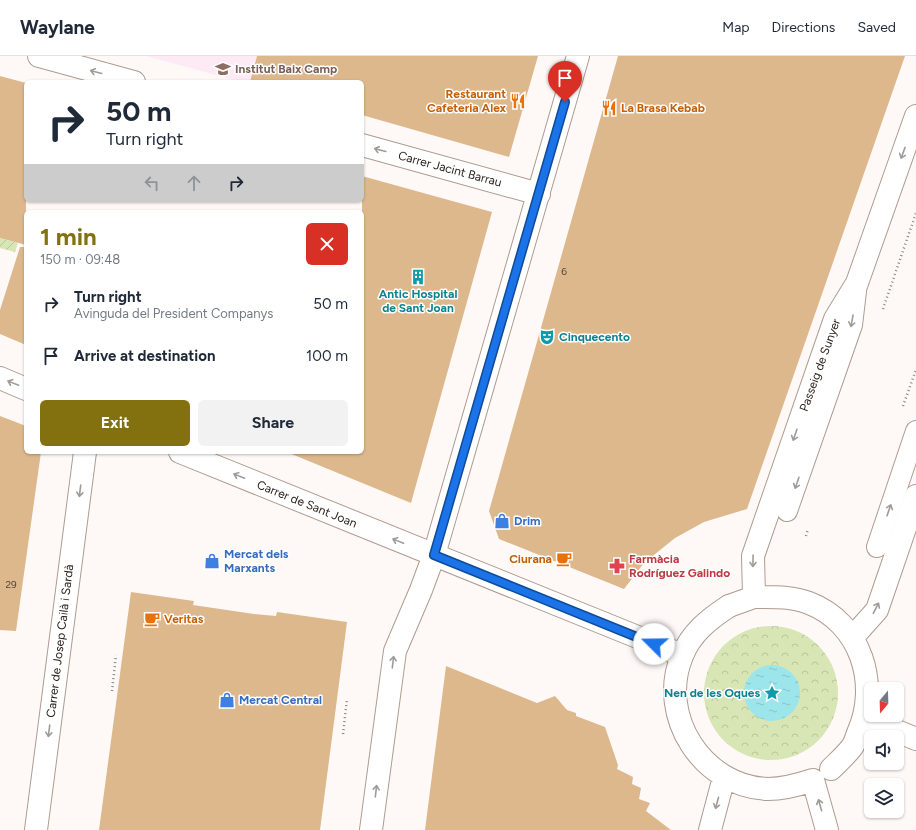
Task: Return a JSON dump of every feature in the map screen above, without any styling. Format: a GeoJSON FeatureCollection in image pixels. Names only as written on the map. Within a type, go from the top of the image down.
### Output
{"type":"FeatureCollection","features":[{"type":"Feature","properties":{"kind":"street"},"geometry":{"type":"LineString","coordinates":[[39,56],[127,80]]}},
{"type":"Feature","properties":{"kind":"street"},"geometry":{"type":"LineString","coordinates":[[371,830],[395,651],[434,555],[578,56]]}},
{"type":"Feature","properties":{"kind":"street","name":"Passeig de Sunyer"},"geometry":{"type":"LineString","coordinates":[[754,597],[753,556],[835,319],[856,283],[916,116]]}},
{"type":"Feature","properties":{"kind":"street","name":"Carrer Jacint Barrau"},"geometry":{"type":"LineString","coordinates":[[364,146],[539,194]]}},
{"type":"Feature","properties":{"kind":"street"},"geometry":{"type":"LineString","coordinates":[[0,378],[24,388]]}},
{"type":"Feature","properties":{"kind":"street","name":"Carrer de Josep Cailà i Sardà"},"geometry":{"type":"LineString","coordinates":[[36,830],[85,454]]}},
{"type":"Feature","properties":{"kind":"street","name":"Carrer de Sant Joan"},"geometry":{"type":"LineString","coordinates":[[185,454],[682,655]]}},
{"type":"Feature","properties":{"kind":"street"},"geometry":{"type":"LineString","coordinates":[[852,638],[876,610],[916,496]]}},
{"type":"Feature","properties":{"kind":"street"},"geometry":{"type":"LineString","coordinates":[[864,720],[852,746],[822,775],[791,787],[768,789],[745,785],[724,776],[703,760],[686,738],[677,711],[675,683],[682,655],[694,635],[710,618],[729,606],[754,597],[782,596],[809,603],[833,617],[852,638],[860,652],[867,673],[868,682]]}},
{"type":"Feature","properties":{"kind":"street"},"geometry":{"type":"LineString","coordinates":[[875,722],[916,739]]}},
{"type":"Feature","properties":{"kind":"street"},"geometry":{"type":"LineString","coordinates":[[822,775],[827,830]]}},
{"type":"Feature","properties":{"kind":"street"},"geometry":{"type":"LineString","coordinates":[[710,830],[724,776]]}},
{"type":"Feature","properties":{"kind":"lane"},"geometry":{"type":"LineString","coordinates":[[787,511],[852,325],[856,283]]}},
{"type":"Feature","properties":{"kind":"lane"},"geometry":{"type":"LineString","coordinates":[[877,547],[916,431]]}},
{"type":"Feature","properties":{"kind":"path"},"geometry":{"type":"LineString","coordinates":[[112,691],[116,655]]}},
{"type":"Feature","properties":{"kind":"path"},"geometry":{"type":"LineString","coordinates":[[343,734],[348,699]]}},
{"type":"Feature","properties":{"kind":"shaded area","name":"Institut Baix Camp"},"geometry":{"type":"Polygon","coordinates":[[[146,56],[257,56],[251,80],[235,80],[146,56]]]}},
{"type":"Feature","properties":{"kind":"green space"},"geometry":{"type":"Polygon","coordinates":[[[0,238],[18,243],[15,252],[0,248],[0,238]]]}},
{"type":"Feature","properties":{"kind":"green space"},"geometry":{"type":"Polygon","coordinates":[[[771,626],[790,629],[802,634],[818,646],[830,662],[835,674],[838,693],[835,712],[830,724],[818,740],[802,752],[790,757],[771,760],[752,757],[740,752],[724,740],[712,724],[707,712],[704,693],[707,674],[712,662],[724,646],[740,634],[752,629],[771,626]]]}},
{"type":"Feature","properties":{"kind":"water"},"geometry":{"type":"Polygon","coordinates":[[[772,665],[783,667],[792,673],[798,682],[800,693],[798,704],[792,713],[783,719],[772,721],[761,719],[752,713],[746,704],[744,693],[746,682],[752,673],[761,667],[772,665]]]}},
{"type":"Feature","properties":{"kind":"building"},"geometry":{"type":"Polygon","coordinates":[[[257,56],[538,56],[509,157],[364,116],[364,80],[251,80],[257,56]]]}},
{"type":"Feature","properties":{"kind":"building"},"geometry":{"type":"Polygon","coordinates":[[[618,56],[905,56],[747,509],[704,522],[675,538],[644,563],[624,589],[499,539],[489,511],[618,56]]]}},
{"type":"Feature","properties":{"kind":"building"},"geometry":{"type":"Polygon","coordinates":[[[0,76],[24,82],[24,202],[26,202],[26,210],[24,210],[24,244],[0,238],[0,76]]]}},
{"type":"Feature","properties":{"kind":"building","name":"Antic Hospital de Sant Joan"},"geometry":{"type":"Polygon","coordinates":[[[364,177],[492,212],[411,503],[291,454],[364,454],[364,210],[362,210],[362,202],[364,202],[364,177]]]}},
{"type":"Feature","properties":{"kind":"building"},"geometry":{"type":"Polygon","coordinates":[[[20,247],[24,247],[24,344],[0,334],[0,310],[20,247]]]}},
{"type":"Feature","properties":{"kind":"building"},"geometry":{"type":"Polygon","coordinates":[[[0,416],[24,425],[24,454],[41,454],[16,631],[0,630],[0,416]]]}},
{"type":"Feature","properties":{"kind":"building","name":"Mercat Central"},"geometry":{"type":"Polygon","coordinates":[[[131,592],[194,601],[193,605],[254,614],[276,616],[277,612],[347,622],[320,830],[99,830],[131,592]]]}},
{"type":"Feature","properties":{"kind":"building"},"geometry":{"type":"Polygon","coordinates":[[[446,666],[537,703],[555,696],[567,710],[576,713],[576,716],[605,727],[618,765],[617,769],[633,777],[632,784],[641,788],[639,799],[650,803],[646,811],[671,830],[425,830],[446,666]]]}},
{"type":"Feature","properties":{"kind":"place","name":"Institut Baix Camp"},"geometry":{"type":"Point","coordinates":[223,69]}},
{"type":"Feature","properties":{"kind":"place","name":"Restaurant Cafeteria Alex"},"geometry":{"type":"Point","coordinates":[518,101]}},
{"type":"Feature","properties":{"kind":"place","name":"La Brasa Kebab"},"geometry":{"type":"Point","coordinates":[609,108]}},
{"type":"Feature","properties":{"kind":"place","name":"Antic Hospital de Sant Joan"},"geometry":{"type":"Point","coordinates":[418,277]}},
{"type":"Feature","properties":{"kind":"place","name":"Cinquecento"},"geometry":{"type":"Point","coordinates":[547,337]}},
{"type":"Feature","properties":{"kind":"place","name":"Drim"},"geometry":{"type":"Point","coordinates":[502,521]}},
{"type":"Feature","properties":{"kind":"place","name":"Ciurana"},"geometry":{"type":"Point","coordinates":[564,559]}},
{"type":"Feature","properties":{"kind":"place","name":"Mercat dels Marxants"},"geometry":{"type":"Point","coordinates":[212,561]}},
{"type":"Feature","properties":{"kind":"place","name":"Farmàcia Rodríguez Galindo"},"geometry":{"type":"Point","coordinates":[617,566]}},
{"type":"Feature","properties":{"kind":"place","name":"Veritas"},"geometry":{"type":"Point","coordinates":[152,619]}},
{"type":"Feature","properties":{"kind":"place","name":"Nen de les Oques"},"geometry":{"type":"Point","coordinates":[772,693]}},
{"type":"Feature","properties":{"kind":"place","name":"Mercat Central"},"geometry":{"type":"Point","coordinates":[227,700]}},
{"type":"Feature","properties":{"kind":"route"},"geometry":{"type":"LineString","coordinates":[[565,102],[434,555],[654,644]]}}]}
